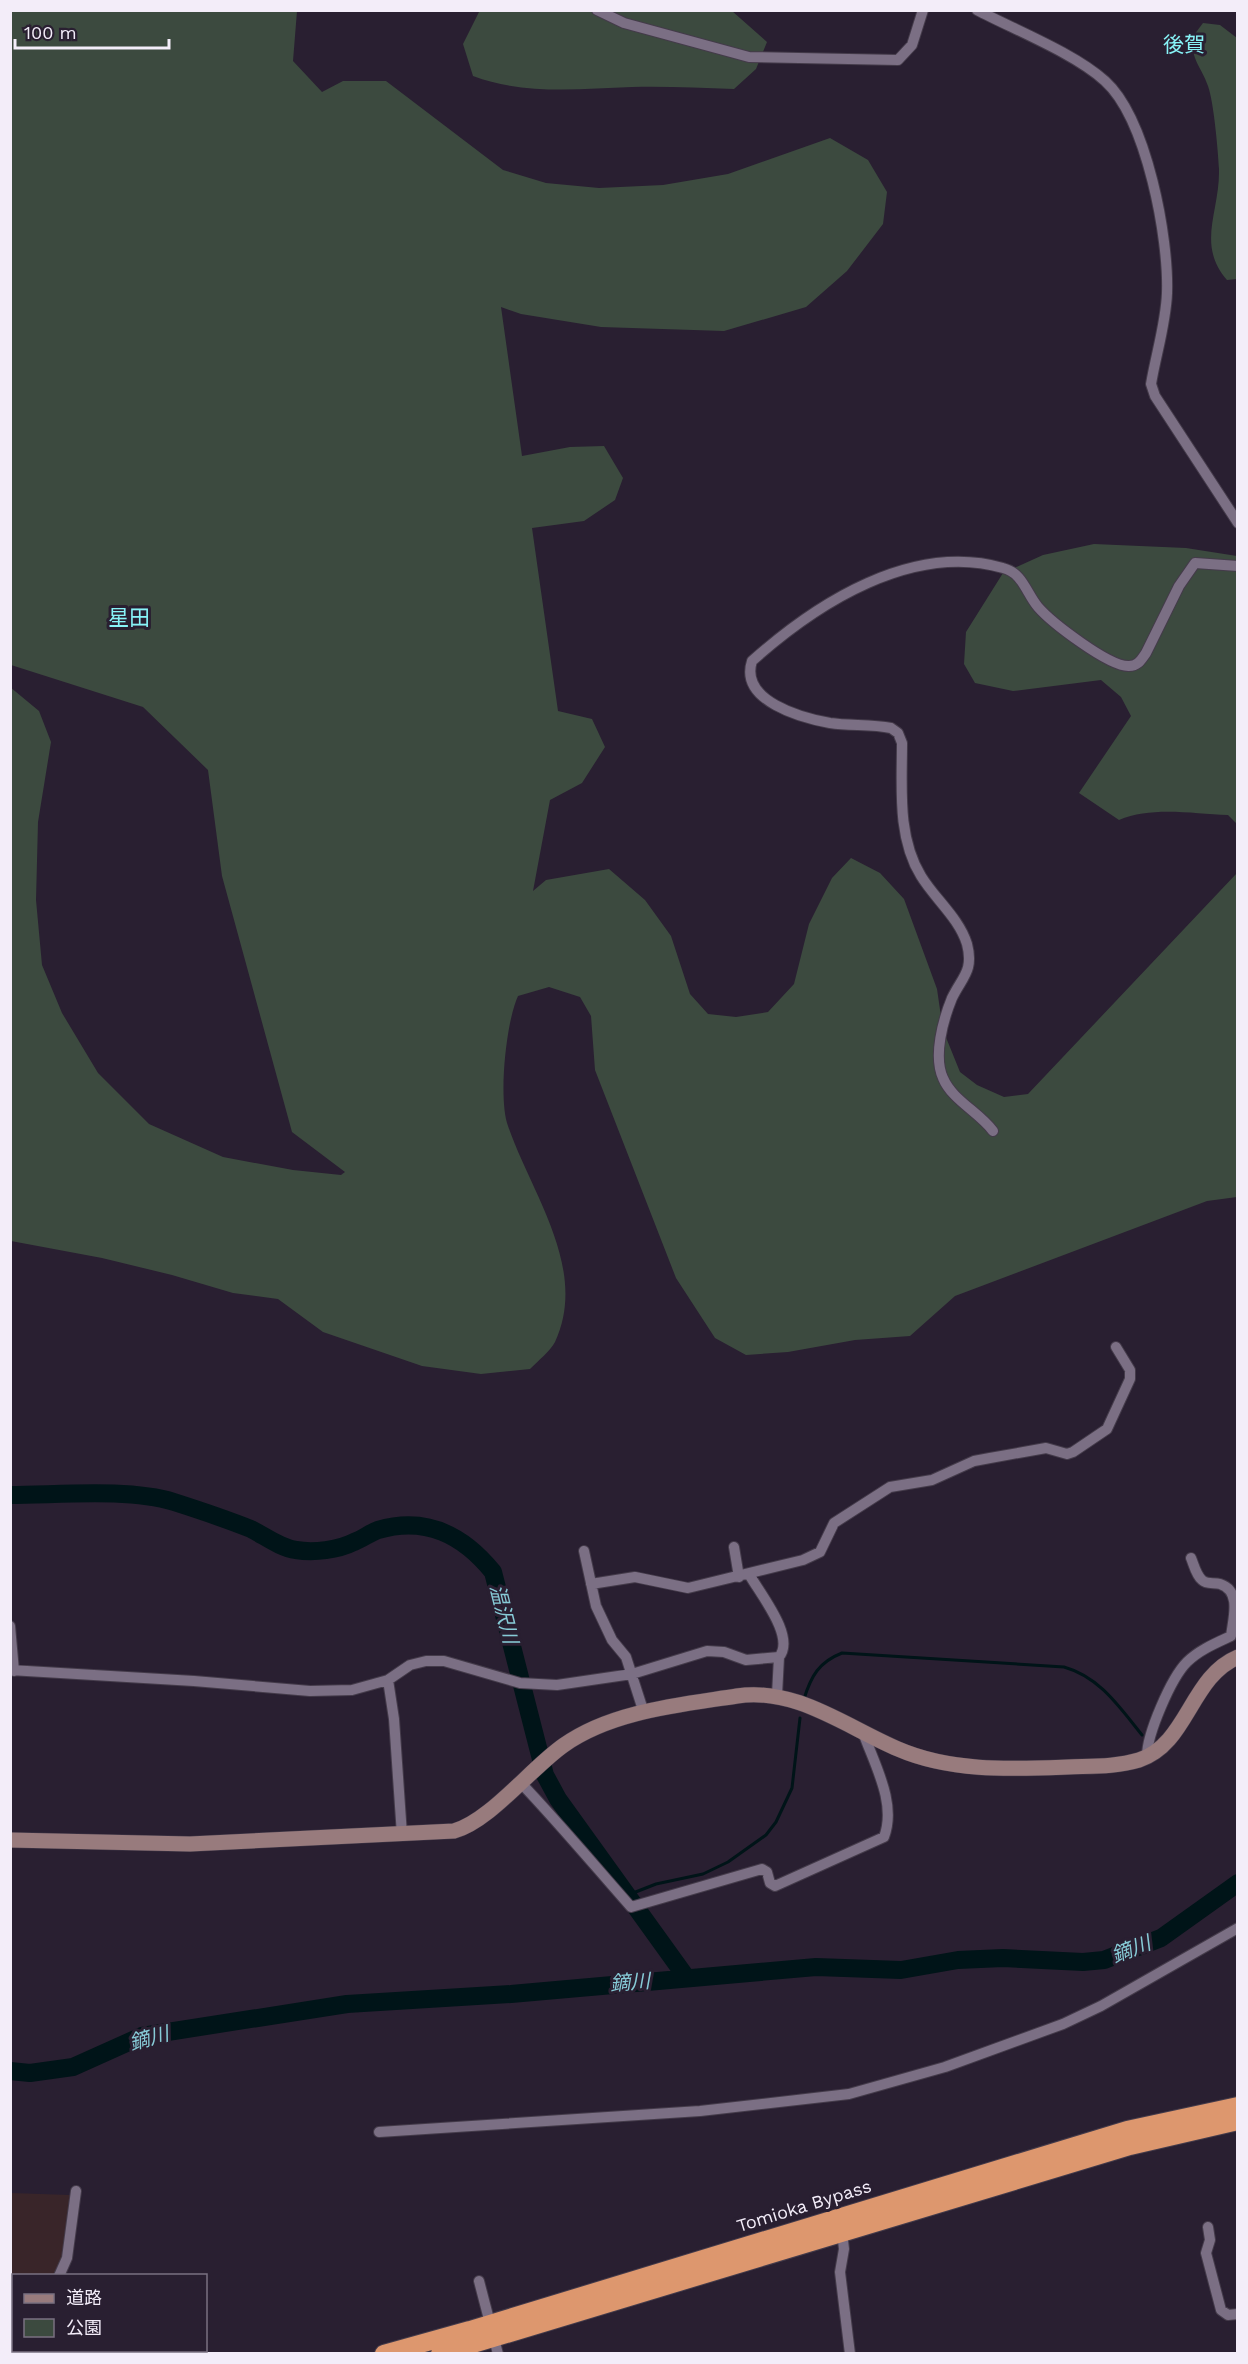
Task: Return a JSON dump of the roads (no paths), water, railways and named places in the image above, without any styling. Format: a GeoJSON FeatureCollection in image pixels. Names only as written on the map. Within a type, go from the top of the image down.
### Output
{"type":"FeatureCollection","features":[{"type":"Feature","properties":{"kind":"highway","name":"Tomioka Bypass"},"geometry":{"type":"LineString","coordinates":[[384,2354],[495,2338],[1127,2130],[1238,2106]]}},
{"type":"Feature","properties":{"kind":"highway","name":"Tomioka Bypass"},"geometry":{"type":"LineString","coordinates":[[440,2354],[1130,2146],[1238,2121]]}},
{"type":"Feature","properties":{"kind":"street"},"geometry":{"type":"LineString","coordinates":[[597,10],[624,23],[749,57],[889,60],[898,60],[907,52],[924,10]]}},
{"type":"Feature","properties":{"kind":"street"},"geometry":{"type":"LineString","coordinates":[[977,10],[1079,63],[1103,79],[1123,104],[1142,147],[1154,188],[1165,251],[1167,294],[1151,384],[1155,396],[1238,523]]}},
{"type":"Feature","properties":{"kind":"street"},"geometry":{"type":"LineString","coordinates":[[993,1131],[951,1091],[942,1078],[939,1052],[943,1030],[953,996],[968,970],[967,945],[963,933],[919,873],[908,847],[904,827],[902,743],[898,733],[891,728],[830,723],[788,712],[766,699],[756,688],[751,677],[752,660],[788,630],[871,581],[906,568],[956,562],[1005,568],[1016,574],[1037,606],[1052,621],[1111,661],[1131,666],[1139,663],[1146,653],[1179,586],[1195,563],[1238,566]]}},
{"type":"Feature","properties":{"kind":"street"},"geometry":{"type":"LineString","coordinates":[[591,1584],[634,1577],[688,1588],[803,1560],[820,1552],[834,1523],[890,1487],[932,1480],[974,1461],[1046,1448],[1067,1454],[1073,1452],[1107,1429],[1130,1379],[1130,1370],[1116,1347]]}},
{"type":"Feature","properties":{"kind":"street"},"geometry":{"type":"LineString","coordinates":[[734,1547],[744,1576],[780,1626],[785,1641],[784,1651],[780,1657],[777,1695]]}},
{"type":"Feature","properties":{"kind":"street"},"geometry":{"type":"LineString","coordinates":[[584,1551],[596,1606],[608,1632],[626,1657],[644,1713]]}},
{"type":"Feature","properties":{"kind":"street"},"geometry":{"type":"LineString","coordinates":[[1147,1756],[1147,1742],[1151,1728],[1179,1671],[1202,1650],[1231,1636],[1235,1600],[1232,1592],[1222,1584],[1204,1582],[1199,1577],[1191,1558]]}},
{"type":"Feature","properties":{"kind":"street"},"geometry":{"type":"LineString","coordinates":[[10,1626],[12,1670],[310,1691],[352,1690],[388,1680],[410,1665],[444,1661],[520,1683],[557,1685],[632,1674],[707,1651],[724,1652],[746,1660],[780,1657]]}},
{"type":"Feature","properties":{"kind":"street"},"geometry":{"type":"LineString","coordinates":[[10,1840],[190,1844],[402,1835],[466,1828],[564,1745],[612,1721],[740,1696],[777,1695],[799,1702],[900,1750],[935,1761],[997,1770],[1116,1765],[1147,1756],[1173,1734],[1202,1685],[1232,1660]]}},
{"type":"Feature","properties":{"kind":"street"},"geometry":{"type":"LineString","coordinates":[[388,1680],[394,1719],[402,1835]]}},
{"type":"Feature","properties":{"kind":"street"},"geometry":{"type":"LineString","coordinates":[[520,1782],[580,1846],[630,1907],[762,1869],[767,1872],[770,1883],[775,1886],[884,1838],[888,1828],[886,1801],[862,1732]]}},
{"type":"Feature","properties":{"kind":"street"},"geometry":{"type":"LineString","coordinates":[[379,2132],[700,2111],[849,2094],[945,2067],[1063,2024],[1101,2006],[1238,1928]]}},
{"type":"Feature","properties":{"kind":"street"},"geometry":{"type":"LineString","coordinates":[[60,2274],[67,2258],[76,2192]]}},
{"type":"Feature","properties":{"kind":"street"},"geometry":{"type":"LineString","coordinates":[[1208,2227],[1210,2240],[1206,2253],[1221,2310],[1228,2315],[1238,2314]]}},
{"type":"Feature","properties":{"kind":"street"},"geometry":{"type":"LineString","coordinates":[[842,2232],[844,2249],[840,2272],[850,2354]]}},
{"type":"Feature","properties":{"kind":"street"},"geometry":{"type":"LineString","coordinates":[[479,2281],[495,2338]]}},
{"type":"Feature","properties":{"kind":"waterway","name":"温沢川"},"geometry":{"type":"LineString","coordinates":[[10,1495],[115,1494],[156,1498],[222,1518],[251,1529],[284,1547],[303,1551],[333,1549],[348,1545],[378,1530],[412,1525],[442,1532],[469,1548],[493,1572],[545,1775],[558,1799],[686,1977]]}},
{"type":"Feature","properties":{"kind":"waterway"},"geometry":{"type":"LineString","coordinates":[[804,1699],[817,1671],[827,1661],[842,1653],[1064,1667],[1077,1672],[1099,1686],[1142,1735]]}},
{"type":"Feature","properties":{"kind":"waterway"},"geometry":{"type":"LineString","coordinates":[[628,1895],[656,1884],[703,1874],[728,1862],[766,1835],[776,1822],[792,1788],[800,1718]]}},
{"type":"Feature","properties":{"kind":"waterway","name":"鏑川"},"geometry":{"type":"LineString","coordinates":[[10,2071],[30,2073],[73,2067],[142,2036],[347,2004],[511,1994],[816,1967],[901,1970],[958,1960],[1003,1958],[1083,1962],[1104,1960],[1161,1938],[1238,1883]]}},
{"type":"Feature","properties":{"kind":"district","name":"後賀"},"geometry":{"type":"Point","coordinates":[1184,45]}},
{"type":"Feature","properties":{"kind":"district","name":"星田"},"geometry":{"type":"Point","coordinates":[129,618]}}]}
